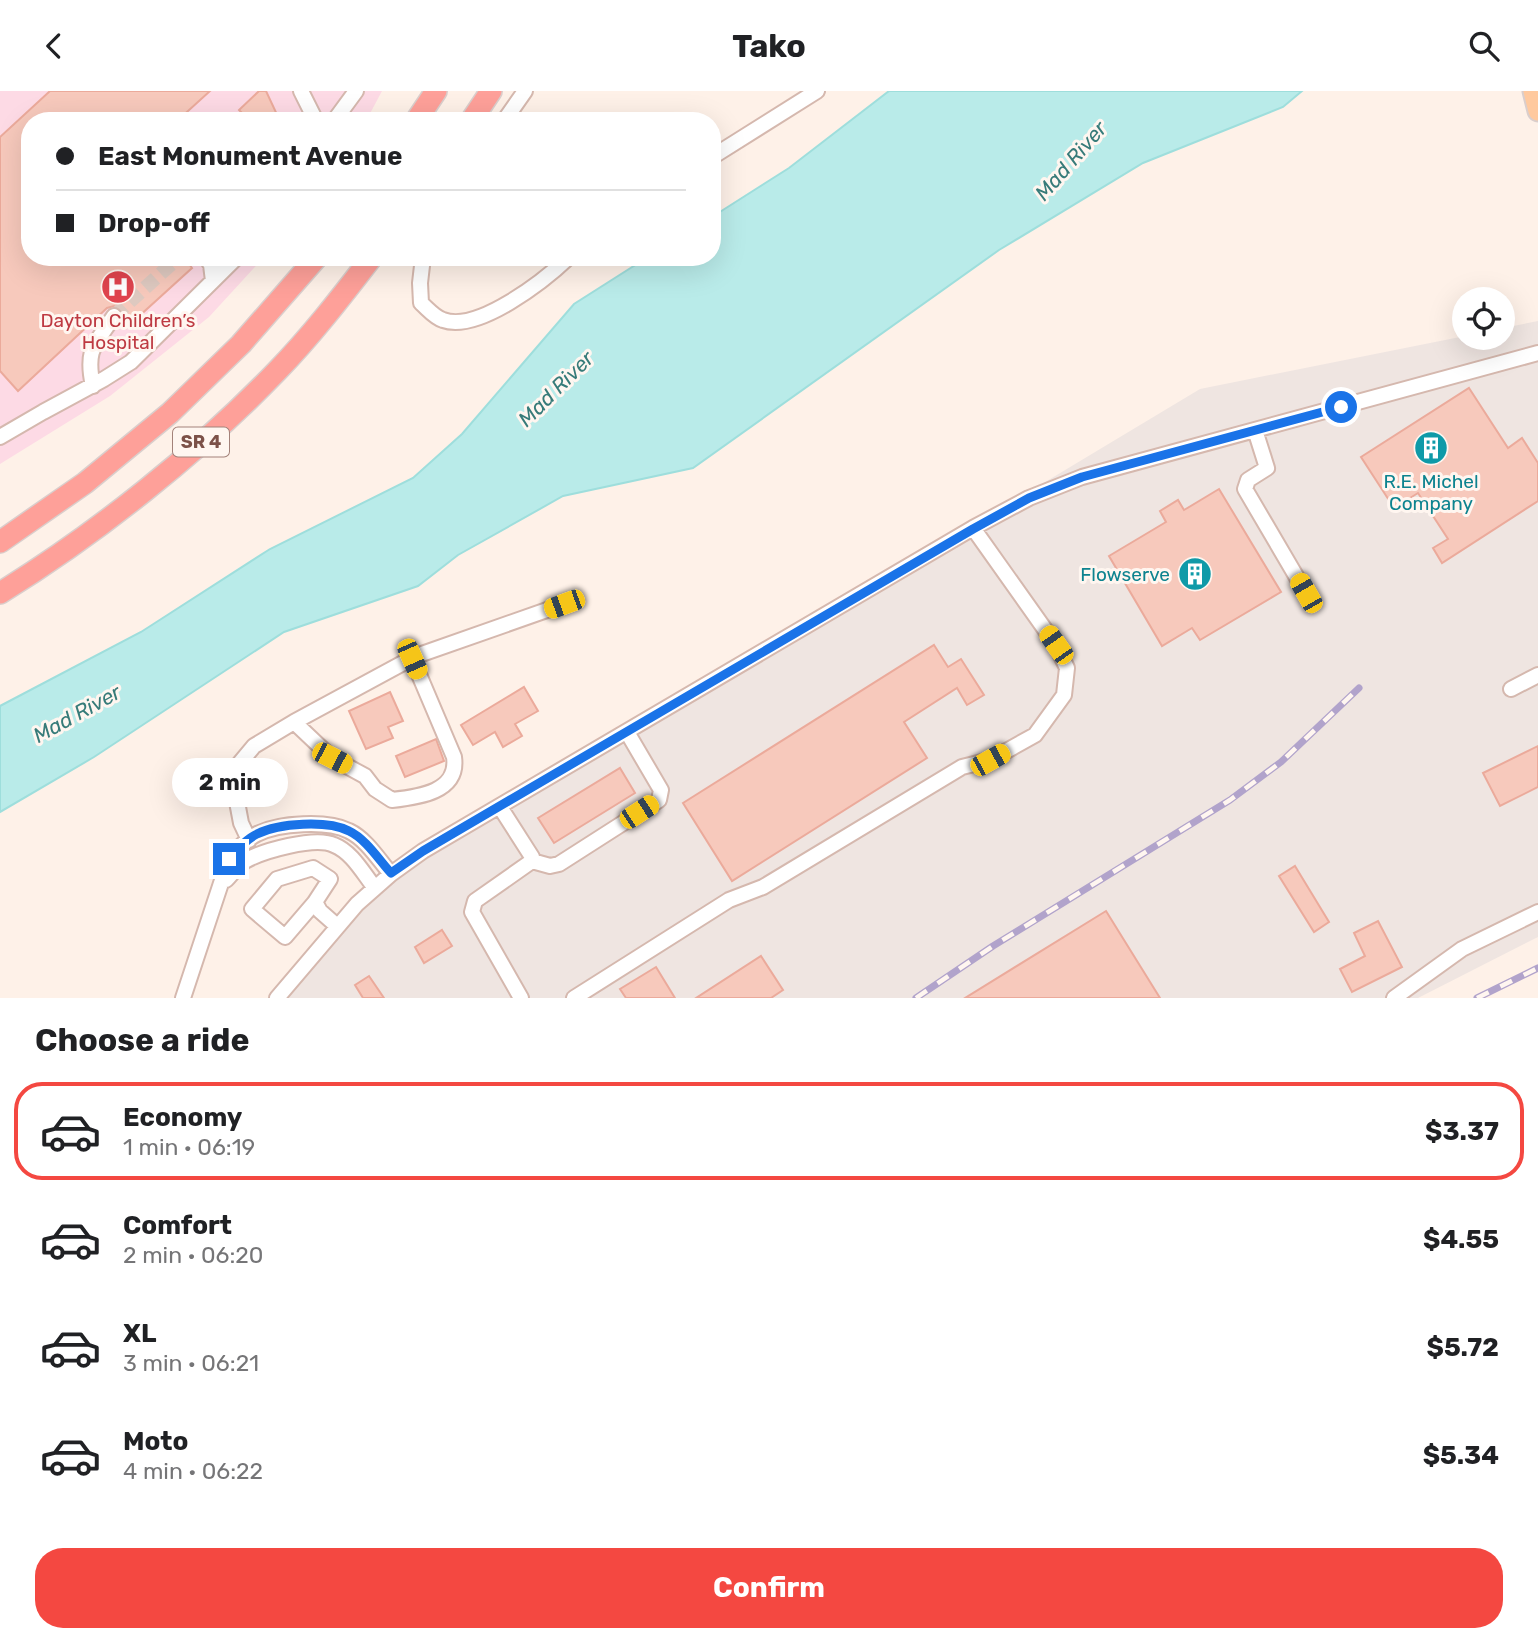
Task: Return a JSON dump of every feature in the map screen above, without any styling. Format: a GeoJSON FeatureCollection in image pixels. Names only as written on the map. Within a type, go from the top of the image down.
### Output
{"type":"FeatureCollection","features":[{"type":"Feature","properties":{"kind":"highway"},"geometry":{"type":"LineString","coordinates":[[422,112],[436,91]]}},
{"type":"Feature","properties":{"kind":"highway"},"geometry":{"type":"LineString","coordinates":[[477,112],[491,91]]}},
{"type":"Feature","properties":{"kind":"highway","name":"SR 4"},"geometry":{"type":"LineString","coordinates":[[0,542],[85,483],[170,413],[240,344],[309,266]]}},
{"type":"Feature","properties":{"kind":"highway","name":"SR 4"},"geometry":{"type":"LineString","coordinates":[[0,593],[37,571],[114,515],[204,439],[277,371],[365,266]]}},
{"type":"Feature","properties":{"kind":"main road"},"geometry":{"type":"LineString","coordinates":[[1533,91],[1538,111]]}},
{"type":"Feature","properties":{"kind":"street"},"geometry":{"type":"LineString","coordinates":[[341,112],[356,91]]}},
{"type":"Feature","properties":{"kind":"street"},"geometry":{"type":"LineString","coordinates":[[510,112],[525,91]]}},
{"type":"Feature","properties":{"kind":"street"},"geometry":{"type":"LineString","coordinates":[[721,151],[817,91]]}},
{"type":"Feature","properties":{"kind":"street"},"geometry":{"type":"LineString","coordinates":[[307,94],[313,112]]}},
{"type":"Feature","properties":{"kind":"street"},"geometry":{"type":"LineString","coordinates":[[211,266],[213,281]]}},
{"type":"Feature","properties":{"kind":"street"},"geometry":{"type":"LineString","coordinates":[[0,437],[131,362],[228,266]]}},
{"type":"Feature","properties":{"kind":"street"},"geometry":{"type":"LineString","coordinates":[[423,266],[421,303],[434,315],[453,322],[485,314],[509,303],[558,266]]}},
{"type":"Feature","properties":{"kind":"street"},"geometry":{"type":"LineString","coordinates":[[93,386],[89,353],[114,316]]}},
{"type":"Feature","properties":{"kind":"street"},"geometry":{"type":"LineString","coordinates":[[277,998],[337,926],[374,888],[423,851],[1029,498],[1082,477],[1538,353]]}},
{"type":"Feature","properties":{"kind":"street"},"geometry":{"type":"LineString","coordinates":[[1255,430],[1267,468],[1248,479],[1245,489],[1306,593]]}},
{"type":"Feature","properties":{"kind":"street"},"geometry":{"type":"LineString","coordinates":[[574,998],[729,900],[763,887],[962,767],[990,760],[1035,736],[1064,695],[1067,668],[1056,645],[973,529]]}},
{"type":"Feature","properties":{"kind":"street"},"geometry":{"type":"LineString","coordinates":[[249,839],[241,823],[235,794],[235,775],[239,764],[254,746],[412,659],[564,604]]}},
{"type":"Feature","properties":{"kind":"street"},"geometry":{"type":"LineString","coordinates":[[294,722],[332,758],[365,776],[376,789],[392,800],[424,796],[451,780],[456,770],[454,757],[412,659]]}},
{"type":"Feature","properties":{"kind":"street"},"geometry":{"type":"LineString","coordinates":[[1511,689],[1538,675]]}},
{"type":"Feature","properties":{"kind":"street"},"geometry":{"type":"LineString","coordinates":[[532,861],[550,866],[559,863],[659,800],[661,790],[627,732]]}},
{"type":"Feature","properties":{"kind":"street"},"geometry":{"type":"LineString","coordinates":[[500,807],[532,861]]}},
{"type":"Feature","properties":{"kind":"street"},"geometry":{"type":"LineString","coordinates":[[183,998],[229,859],[249,839],[265,831],[298,825],[323,825],[349,831],[366,845],[391,873]]}},
{"type":"Feature","properties":{"kind":"street"},"geometry":{"type":"LineString","coordinates":[[222,884],[241,863],[257,854],[308,843],[333,843],[350,855],[374,888]]}},
{"type":"Feature","properties":{"kind":"street"},"geometry":{"type":"LineString","coordinates":[[521,998],[475,918],[472,907],[475,901],[532,861]]}},
{"type":"Feature","properties":{"kind":"street"},"geometry":{"type":"LineString","coordinates":[[313,868],[330,879],[315,902],[285,937],[252,909],[277,879],[313,868]]}},
{"type":"Feature","properties":{"kind":"street"},"geometry":{"type":"LineString","coordinates":[[315,902],[320,911],[337,926]]}},
{"type":"Feature","properties":{"kind":"street"},"geometry":{"type":"LineString","coordinates":[[1394,998],[1462,949],[1538,912]]}},
{"type":"Feature","properties":{"kind":"shaded area","name":"Dayton Children’s Hospital"},"geometry":{"type":"Polygon","coordinates":[[[0,91],[382,91],[371,112],[21,112],[21,266],[256,266],[209,317],[110,396],[0,464],[0,91]]]}},
{"type":"Feature","properties":{"kind":"shaded area"},"geometry":{"type":"Polygon","coordinates":[[[1538,321],[1538,937],[1418,998],[281,998],[384,879],[1200,389],[1452,339],[1452,350],[1515,350],[1515,326],[1538,321]]]}},
{"type":"Feature","properties":{"kind":"water","name":"Mad River"},"geometry":{"type":"Polygon","coordinates":[[[889,91],[1302,91],[1283,107],[1143,163],[999,250],[693,468],[563,496],[458,555],[418,586],[284,632],[94,757],[0,812],[0,706],[141,632],[270,549],[413,478],[462,434],[574,304],[634,266],[721,266],[721,211],[789,168],[889,91]]]}},
{"type":"Feature","properties":{"kind":"building","name":"Dayton Children’s Hospital"},"geometry":{"type":"Polygon","coordinates":[[[50,91],[210,91],[187,112],[27,112],[50,91]]]}},
{"type":"Feature","properties":{"kind":"building"},"geometry":{"type":"Polygon","coordinates":[[[259,91],[266,91],[276,112],[241,112],[239,110],[259,91]]]}},
{"type":"Feature","properties":{"kind":"building","name":"Dayton Children’s Hospital"},"geometry":{"type":"Polygon","coordinates":[[[21,118],[21,266],[192,268],[126,328],[121,323],[124,316],[120,309],[114,306],[107,308],[18,391],[0,371],[0,137],[21,118]]]}},
{"type":"Feature","properties":{"kind":"building"},"geometry":{"type":"Polygon","coordinates":[[[1469,388],[1508,448],[1522,438],[1538,463],[1538,501],[1442,563],[1433,548],[1448,539],[1418,493],[1394,508],[1361,457],[1469,388]]]}},
{"type":"Feature","properties":{"kind":"building","name":"Flowserve"},"geometry":{"type":"Polygon","coordinates":[[[1219,489],[1281,592],[1200,640],[1192,628],[1162,646],[1109,556],[1166,522],[1160,511],[1178,500],[1184,510],[1219,489]]]}},
{"type":"Feature","properties":{"kind":"building"},"geometry":{"type":"Polygon","coordinates":[[[934,645],[948,667],[961,659],[984,695],[967,705],[957,688],[904,722],[927,758],[732,881],[683,803],[934,645]]]}},
{"type":"Feature","properties":{"kind":"building"},"geometry":{"type":"Polygon","coordinates":[[[524,687],[538,711],[515,724],[522,736],[503,747],[495,732],[473,745],[461,725],[524,687]]]}},
{"type":"Feature","properties":{"kind":"building"},"geometry":{"type":"Polygon","coordinates":[[[390,692],[403,721],[388,727],[393,738],[366,749],[349,711],[390,692]]]}},
{"type":"Feature","properties":{"kind":"building"},"geometry":{"type":"Polygon","coordinates":[[[436,739],[444,761],[405,777],[396,756],[436,739]]]}},
{"type":"Feature","properties":{"kind":"building"},"geometry":{"type":"Polygon","coordinates":[[[1538,746],[1538,787],[1500,806],[1483,773],[1538,746]]]}},
{"type":"Feature","properties":{"kind":"building"},"geometry":{"type":"Polygon","coordinates":[[[620,768],[635,793],[554,843],[538,818],[620,768]]]}},
{"type":"Feature","properties":{"kind":"building"},"geometry":{"type":"Polygon","coordinates":[[[1295,866],[1329,922],[1314,932],[1279,876],[1295,866]]]}},
{"type":"Feature","properties":{"kind":"building"},"geometry":{"type":"Polygon","coordinates":[[[1106,911],[1160,998],[965,998],[1106,911]]]}},
{"type":"Feature","properties":{"kind":"building"},"geometry":{"type":"Polygon","coordinates":[[[1378,921],[1402,967],[1352,992],[1340,969],[1365,956],[1354,933],[1378,921]]]}},
{"type":"Feature","properties":{"kind":"building"},"geometry":{"type":"Polygon","coordinates":[[[442,930],[452,946],[424,963],[415,947],[442,930]]]}},
{"type":"Feature","properties":{"kind":"building"},"geometry":{"type":"Polygon","coordinates":[[[761,956],[783,990],[771,998],[696,998],[761,956]]]}},
{"type":"Feature","properties":{"kind":"building"},"geometry":{"type":"Polygon","coordinates":[[[656,967],[675,998],[626,998],[620,989],[656,967]]]}},
{"type":"Feature","properties":{"kind":"building"},"geometry":{"type":"Polygon","coordinates":[[[369,976],[384,998],[363,998],[355,985],[369,976]]]}},
{"type":"Feature","properties":{"kind":"tunnel"},"geometry":{"type":"LineString","coordinates":[[114,316],[169,266]]}},
{"type":"Feature","properties":{"kind":"railway"},"geometry":{"type":"LineString","coordinates":[[916,998],[993,946],[1230,800],[1281,762],[1359,688]]}},
{"type":"Feature","properties":{"kind":"railway"},"geometry":{"type":"LineString","coordinates":[[1477,998],[1538,968]]}},
{"type":"Feature","properties":{"kind":"place","name":"Dayton Children’s Hospital"},"geometry":{"type":"Point","coordinates":[118,287]}},
{"type":"Feature","properties":{"kind":"place","name":"R.E. Michel Company"},"geometry":{"type":"Point","coordinates":[1431,448]}},
{"type":"Feature","properties":{"kind":"place","name":"Flowserve"},"geometry":{"type":"Point","coordinates":[1195,574]}},
{"type":"Feature","properties":{"kind":"route"},"geometry":{"type":"LineString","coordinates":[[229,859],[257,834],[298,825],[323,825],[349,831],[366,845],[391,873],[423,851],[1029,498],[1082,477],[1341,407]]}}]}
